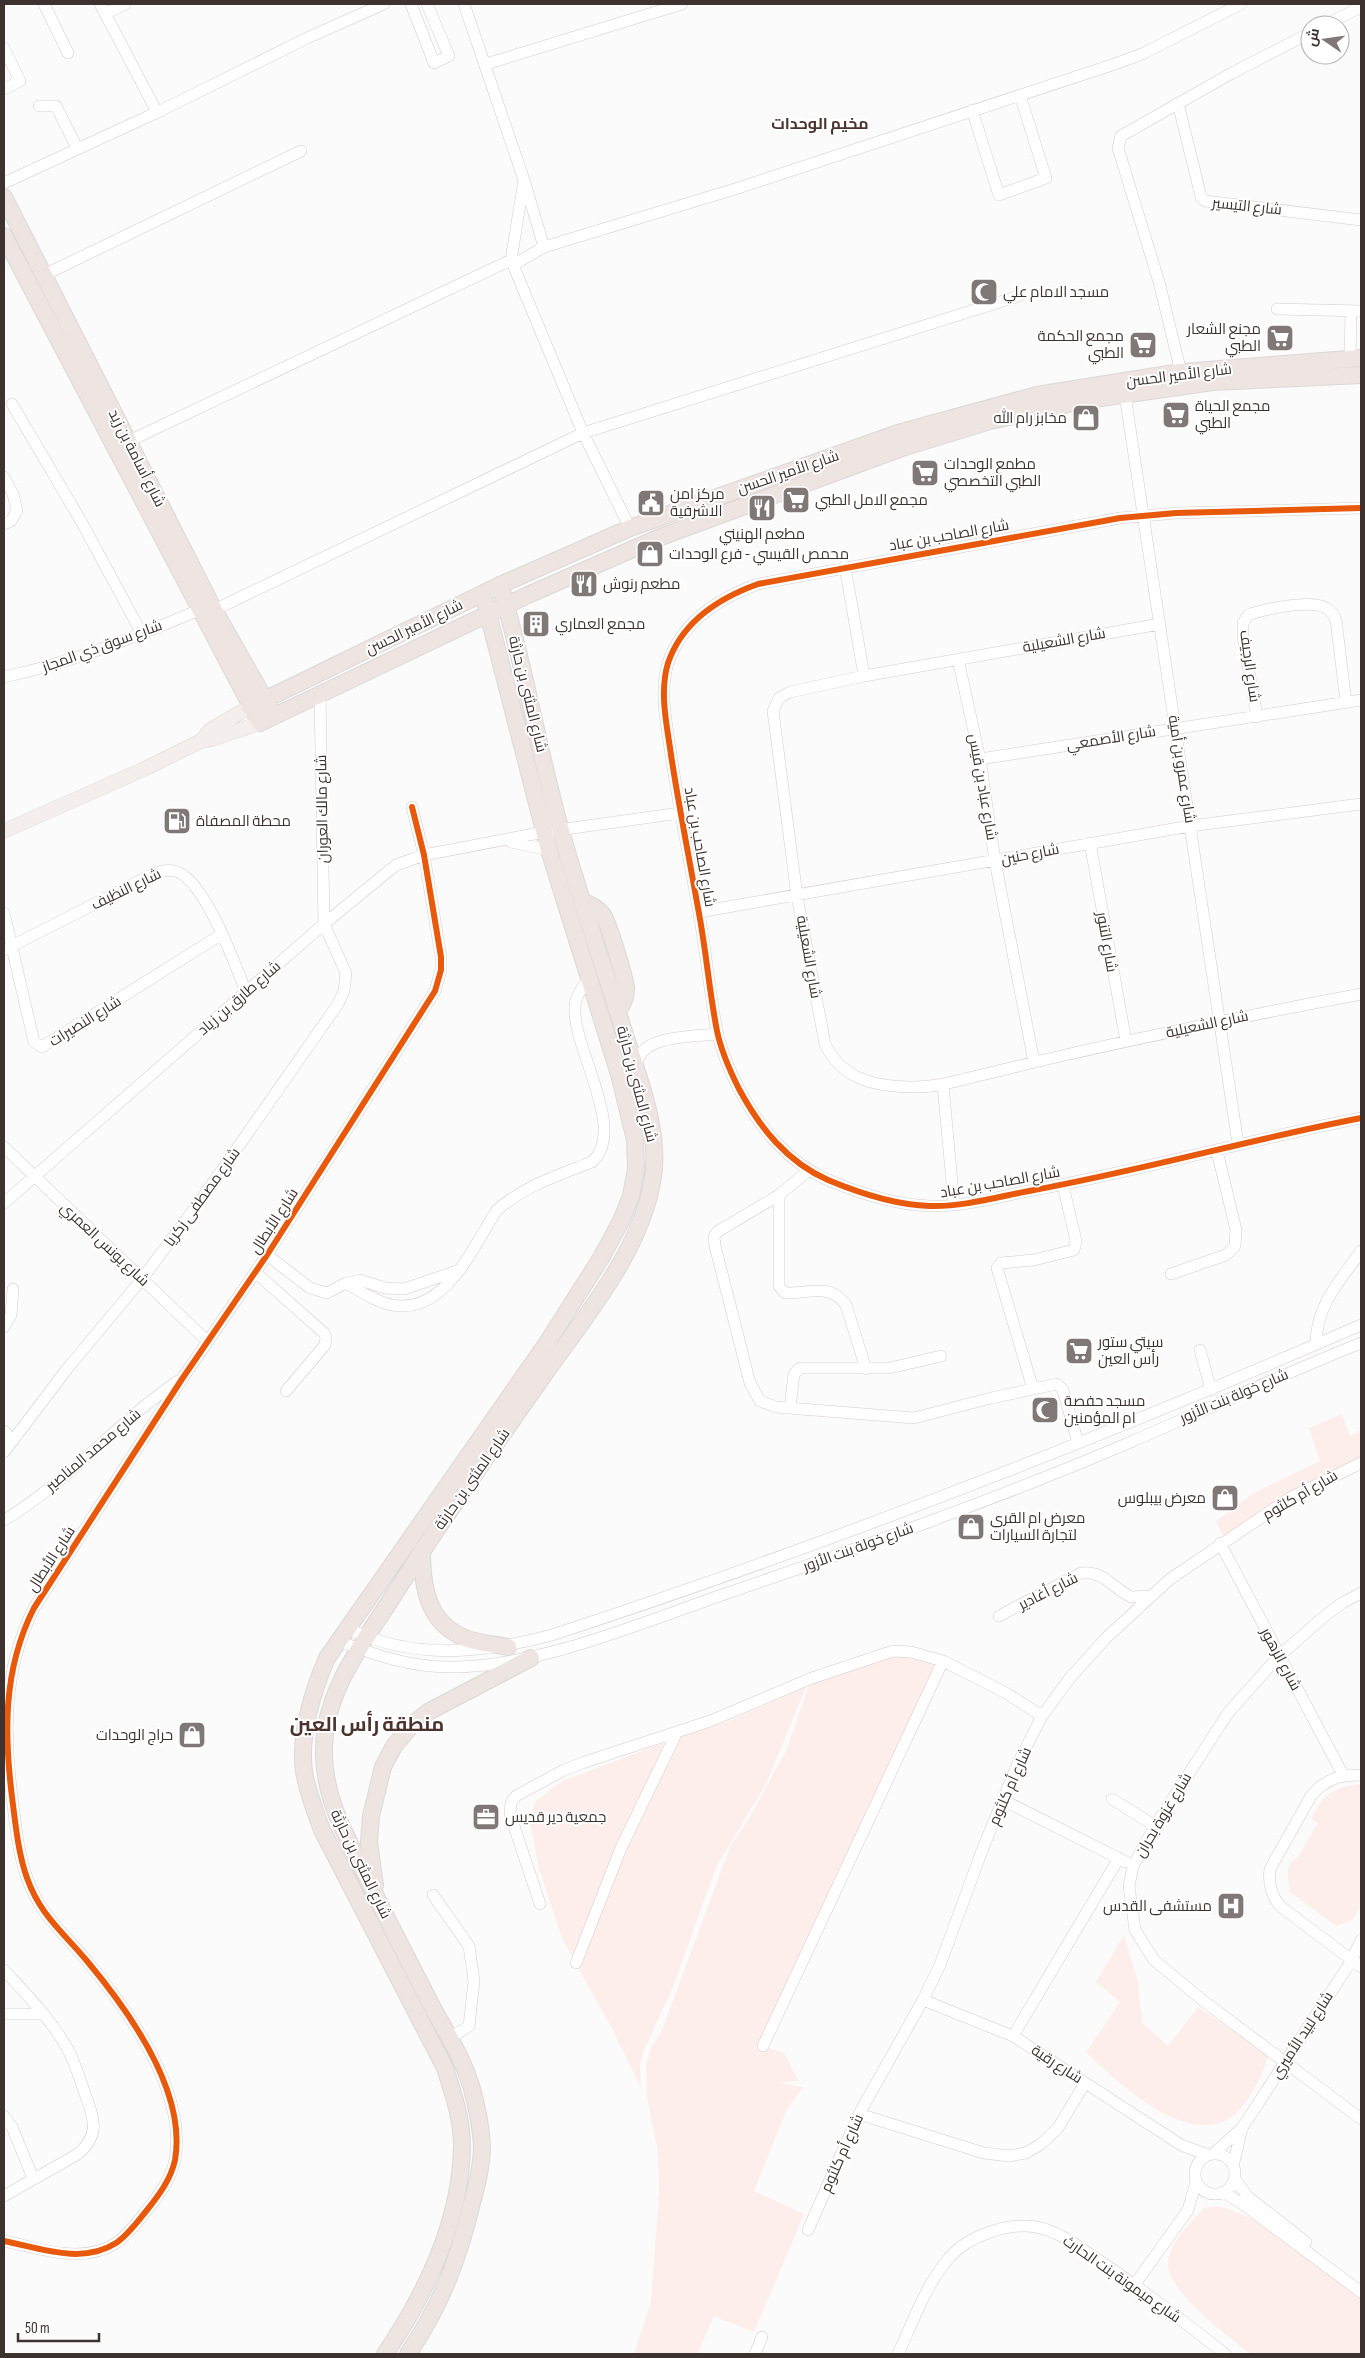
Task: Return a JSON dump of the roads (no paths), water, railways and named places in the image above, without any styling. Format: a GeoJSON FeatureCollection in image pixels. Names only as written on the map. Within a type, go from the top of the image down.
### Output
{"type":"FeatureCollection","features":[{"type":"Feature","properties":{"kind":"highway","name":"شارع أسامة بن زيد"},"geometry":{"type":"LineString","coordinates":[[4,197],[129,442],[206,610],[253,682],[257,703]]}},
{"type":"Feature","properties":{"kind":"highway","name":"شارع أسامة بن زيد"},"geometry":{"type":"LineString","coordinates":[[4,236],[267,719]]}},
{"type":"Feature","properties":{"kind":"highway","name":"شارع الأمير الحسن"},"geometry":{"type":"LineString","coordinates":[[257,703],[500,585],[651,519],[898,433],[1036,395],[1181,372],[1356,358]]}},
{"type":"Feature","properties":{"kind":"highway","name":"شارع الأمير الحسن"},"geometry":{"type":"LineString","coordinates":[[267,719],[528,595],[658,538],[929,440],[990,421],[1088,400],[1213,382],[1323,375],[1361,375]]}},
{"type":"Feature","properties":{"kind":"highway"},"geometry":{"type":"LineString","coordinates":[[651,519],[658,538]]}},
{"type":"Feature","properties":{"kind":"highway","name":"شارع المثنى بن حارثة"},"geometry":{"type":"LineString","coordinates":[[408,2354],[441,2298],[452,2275],[478,2182],[482,2148],[477,2110],[470,2083],[450,2038],[377,1900],[333,1808],[327,1785],[324,1752],[327,1718],[335,1690],[362,1643],[422,1550],[618,1268],[637,1230],[653,1179],[655,1157],[653,1137],[637,1072],[561,830],[507,606],[500,585]]}},
{"type":"Feature","properties":{"kind":"highway","name":"شارع المثنى بن حارثة"},"geometry":{"type":"LineString","coordinates":[[385,2354],[424,2289],[448,2228],[459,2181],[462,2145],[456,2100],[445,2068],[322,1830],[304,1770],[308,1715],[315,1685],[327,1658],[547,1343],[601,1258],[621,1221],[631,1196],[636,1169],[634,1140],[619,1074],[588,980],[549,850],[482,594]]}},
{"type":"Feature","properties":{"kind":"highway"},"geometry":{"type":"LineString","coordinates":[[512,632],[518,610],[528,595]]}},
{"type":"Feature","properties":{"kind":"highway"},"geometry":{"type":"LineString","coordinates":[[459,628],[481,631],[494,639]]}},
{"type":"Feature","properties":{"kind":"highway"},"geometry":{"type":"LineString","coordinates":[[253,682],[262,689],[270,691],[282,690]]}},
{"type":"Feature","properties":{"kind":"highway"},"geometry":{"type":"LineString","coordinates":[[601,1258],[618,1268]]}},
{"type":"Feature","properties":{"kind":"highway"},"geometry":{"type":"LineString","coordinates":[[422,1550],[424,1589],[434,1614],[446,1626],[467,1638],[508,1646]]}},
{"type":"Feature","properties":{"kind":"highway"},"geometry":{"type":"LineString","coordinates":[[377,1900],[370,1842],[371,1816],[383,1767],[394,1746],[411,1726],[428,1712],[531,1658]]}},
{"type":"Feature","properties":{"kind":"main road","name":"شارع الأمير الحسن"},"geometry":{"type":"LineString","coordinates":[[201,741],[210,730],[257,703]]}},
{"type":"Feature","properties":{"kind":"main road","name":"شارع الأمير الحسن"},"geometry":{"type":"LineString","coordinates":[[4,831],[125,778],[201,741],[214,739],[267,719]]}},
{"type":"Feature","properties":{"kind":"street"},"geometry":{"type":"LineString","coordinates":[[44,4],[68,53]]}},
{"type":"Feature","properties":{"kind":"street"},"geometry":{"type":"LineString","coordinates":[[124,4],[103,9],[157,112]]}},
{"type":"Feature","properties":{"kind":"street"},"geometry":{"type":"LineString","coordinates":[[4,182],[157,112],[307,38],[384,4]]}},
{"type":"Feature","properties":{"kind":"street"},"geometry":{"type":"LineString","coordinates":[[411,4],[434,62],[449,56],[427,4]]}},
{"type":"Feature","properties":{"kind":"street"},"geometry":{"type":"LineString","coordinates":[[464,4],[486,64],[544,247]]}},
{"type":"Feature","properties":{"kind":"street"},"geometry":{"type":"LineString","coordinates":[[486,64],[682,4]]}},
{"type":"Feature","properties":{"kind":"street"},"geometry":{"type":"LineString","coordinates":[[129,442],[544,247],[734,189],[1142,54],[1241,4]]}},
{"type":"Feature","properties":{"kind":"street"},"geometry":{"type":"LineString","coordinates":[[1345,15],[1361,7]]}},
{"type":"Feature","properties":{"kind":"street"},"geometry":{"type":"LineString","coordinates":[[1181,372],[1159,282],[1118,144],[1121,136],[1300,37]]}},
{"type":"Feature","properties":{"kind":"street"},"geometry":{"type":"LineString","coordinates":[[4,48],[20,81],[4,90]]}},
{"type":"Feature","properties":{"kind":"street"},"geometry":{"type":"LineString","coordinates":[[972,110],[999,195],[1046,178],[1020,95]]}},
{"type":"Feature","properties":{"kind":"street","name":"شارع التيسير"},"geometry":{"type":"LineString","coordinates":[[1178,103],[1201,197],[1205,201],[1361,220]]}},
{"type":"Feature","properties":{"kind":"street"},"geometry":{"type":"LineString","coordinates":[[39,106],[56,106],[77,148]]}},
{"type":"Feature","properties":{"kind":"street"},"geometry":{"type":"LineString","coordinates":[[44,275],[301,151]]}},
{"type":"Feature","properties":{"kind":"street"},"geometry":{"type":"LineString","coordinates":[[524,180],[512,262],[584,433],[630,528]]}},
{"type":"Feature","properties":{"kind":"street","name":"شارع سوق ذي المجاز"},"geometry":{"type":"LineString","coordinates":[[4,677],[34,670],[142,634],[206,610],[584,433],[1019,296]]}},
{"type":"Feature","properties":{"kind":"street"},"geometry":{"type":"LineString","coordinates":[[1277,309],[1356,311],[1356,358]]}},
{"type":"Feature","properties":{"kind":"street","name":"شارع عمرو بن أمية"},"geometry":{"type":"LineString","coordinates":[[1125,395],[1145,515],[1238,1144]]}},
{"type":"Feature","properties":{"kind":"street"},"geometry":{"type":"LineString","coordinates":[[12,404],[81,521],[142,634]]}},
{"type":"Feature","properties":{"kind":"street"},"geometry":{"type":"LineString","coordinates":[[4,476],[13,494],[17,511],[11,521],[4,524]]}},
{"type":"Feature","properties":{"kind":"street","name":"شارع الصاحب بن عباد"},"geometry":{"type":"LineString","coordinates":[[1361,508],[1145,515],[1095,521],[845,566],[758,584],[728,596],[700,616],[677,644],[667,667],[664,691],[680,813],[699,912],[717,1034],[739,1090],[767,1133],[784,1153],[809,1170],[851,1188],[907,1204],[933,1206],[954,1204],[1063,1184],[1361,1118]]}},
{"type":"Feature","properties":{"kind":"street"},"geometry":{"type":"LineString","coordinates":[[845,566],[864,676]]}},
{"type":"Feature","properties":{"kind":"street","name":"شارع الرجيف"},"geometry":{"type":"LineString","coordinates":[[1257,717],[1242,630],[1248,615],[1262,610],[1315,604],[1326,607],[1332,612],[1336,620],[1346,702]]}},
{"type":"Feature","properties":{"kind":"street","name":"شارع الشعيلية"},"geometry":{"type":"LineString","coordinates":[[1160,624],[864,676],[783,695],[773,711],[797,896],[825,1044],[832,1058],[841,1068],[854,1077],[871,1082],[910,1087],[943,1085],[1126,1041],[1361,994]]}},
{"type":"Feature","properties":{"kind":"street","name":"شارع عباد بن قيس"},"geometry":{"type":"LineString","coordinates":[[958,659],[980,758],[995,861],[1034,1062]]}},
{"type":"Feature","properties":{"kind":"street","name":"شارع مالك العوران"},"geometry":{"type":"LineString","coordinates":[[320,694],[324,924]]}},
{"type":"Feature","properties":{"kind":"street","name":"شارع الأصمعي"},"geometry":{"type":"LineString","coordinates":[[980,758],[1361,700]]}},
{"type":"Feature","properties":{"kind":"street","name":"شارع حنين"},"geometry":{"type":"LineString","coordinates":[[699,912],[1190,826],[1361,804]]}},
{"type":"Feature","properties":{"kind":"street","name":"شارع الأبطال"},"geometry":{"type":"LineString","coordinates":[[4,2241],[73,2254],[102,2250],[117,2242],[157,2198],[168,2179],[174,2160],[176,2141],[168,2094],[157,2066],[120,2002],[38,1905],[26,1876],[13,1805],[6,1726],[10,1676],[25,1625],[34,1608],[207,1341],[267,1255],[403,1043],[439,981],[441,957],[424,855],[412,807]]}},
{"type":"Feature","properties":{"kind":"street","name":"شارع طارق بن زياد"},"geometry":{"type":"LineString","coordinates":[[4,1203],[324,924],[396,865],[424,855],[544,832],[680,813]]}},
{"type":"Feature","properties":{"kind":"street","name":"شارع طارق بن زياد"},"geometry":{"type":"LineString","coordinates":[[499,841],[549,850]]}},
{"type":"Feature","properties":{"kind":"street","name":"شارع التنور"},"geometry":{"type":"LineString","coordinates":[[1090,843],[1126,1041]]}},
{"type":"Feature","properties":{"kind":"street","name":"شارع النظيف"},"geometry":{"type":"LineString","coordinates":[[8,948],[155,873],[166,870],[179,872],[204,900],[222,934],[246,992]]}},
{"type":"Feature","properties":{"kind":"street","name":"شارع النصيرات"},"geometry":{"type":"LineString","coordinates":[[4,913],[8,948],[34,1042],[42,1047],[222,934]]}},
{"type":"Feature","properties":{"kind":"street","name":"شارع مصطفى زكريا"},"geometry":{"type":"LineString","coordinates":[[4,1452],[67,1370],[142,1279],[203,1197],[338,1004],[344,991],[346,973],[324,924]]}},
{"type":"Feature","properties":{"kind":"street"},"geometry":{"type":"LineString","coordinates":[[346,1283],[382,1302],[404,1306],[429,1299],[450,1284],[497,1210],[506,1202],[522,1191],[592,1162],[600,1155],[606,1134],[596,1088],[574,1014],[577,996],[588,980]]}},
{"type":"Feature","properties":{"kind":"street"},"geometry":{"type":"LineString","coordinates":[[637,1072],[637,1062],[640,1054],[646,1046],[654,1042],[717,1034]]}},
{"type":"Feature","properties":{"kind":"street"},"geometry":{"type":"LineString","coordinates":[[943,1085],[954,1204]]}},
{"type":"Feature","properties":{"kind":"street","name":"شارع يونس العمري"},"geometry":{"type":"LineString","coordinates":[[4,1147],[34,1178],[207,1341]]}},
{"type":"Feature","properties":{"kind":"street"},"geometry":{"type":"LineString","coordinates":[[1171,1274],[1226,1255],[1235,1246],[1236,1230],[1217,1151]]}},
{"type":"Feature","properties":{"kind":"street"},"geometry":{"type":"LineString","coordinates":[[809,1170],[778,1195],[717,1232],[714,1241],[753,1391],[764,1404],[790,1408],[914,1418],[1056,1384],[1060,1385],[1078,1443]]}},
{"type":"Feature","properties":{"kind":"street"},"geometry":{"type":"LineString","coordinates":[[1033,1389],[997,1268],[1001,1263],[1034,1260],[1074,1250],[1076,1241],[1063,1184]]}},
{"type":"Feature","properties":{"kind":"street"},"geometry":{"type":"LineString","coordinates":[[778,1195],[779,1286],[785,1292],[819,1289],[830,1291],[842,1299],[846,1305],[866,1369]]}},
{"type":"Feature","properties":{"kind":"street"},"geometry":{"type":"LineString","coordinates":[[1316,1344],[1316,1330],[1323,1304],[1361,1251]]}},
{"type":"Feature","properties":{"kind":"street"},"geometry":{"type":"LineString","coordinates":[[267,1255],[318,1292],[334,1290],[353,1280],[367,1280],[396,1290],[460,1270]]}},
{"type":"Feature","properties":{"kind":"street"},"geometry":{"type":"LineString","coordinates":[[255,1272],[324,1333],[326,1337],[325,1346],[286,1391]]}},
{"type":"Feature","properties":{"kind":"street"},"geometry":{"type":"LineString","coordinates":[[4,1327],[11,1315],[13,1289]]}},
{"type":"Feature","properties":{"kind":"street","name":"شارع خولة بنت الأزور"},"geometry":{"type":"LineString","coordinates":[[362,1643],[444,1650],[479,1650],[508,1646],[580,1626],[896,1514],[1211,1390],[1361,1325]]}},
{"type":"Feature","properties":{"kind":"street","name":"شارع خولة بنت الأزور"},"geometry":{"type":"LineString","coordinates":[[343,1634],[362,1643],[378,1656],[426,1667],[456,1668],[531,1658],[613,1633],[853,1549],[1078,1463],[1361,1343]]}},
{"type":"Feature","properties":{"kind":"street"},"geometry":{"type":"LineString","coordinates":[[1200,1350],[1211,1390]]}},
{"type":"Feature","properties":{"kind":"street"},"geometry":{"type":"LineString","coordinates":[[790,1408],[794,1378],[798,1370],[899,1367],[941,1356]]}},
{"type":"Feature","properties":{"kind":"street","name":"شارع محمد المناصير"},"geometry":{"type":"LineString","coordinates":[[4,1520],[18,1512],[83,1462],[136,1413],[182,1379]]}},
{"type":"Feature","properties":{"kind":"street"},"geometry":{"type":"LineString","coordinates":[[1181,1402],[1187,1416]]}},
{"type":"Feature","properties":{"kind":"street"},"geometry":{"type":"LineString","coordinates":[[4,1430],[13,1441]]}},
{"type":"Feature","properties":{"kind":"street","name":"شارع أم كلثوم"},"geometry":{"type":"LineString","coordinates":[[808,2230],[859,2114],[923,2000],[951,1939],[983,1848],[1042,1716],[1079,1667],[1150,1596],[1220,1543],[1290,1498],[1361,1463]]}},
{"type":"Feature","properties":{"kind":"street","name":"شارع الزهور"},"geometry":{"type":"LineString","coordinates":[[1220,1543],[1343,1775]]}},
{"type":"Feature","properties":{"kind":"street","name":"شارع أغادير"},"geometry":{"type":"LineString","coordinates":[[999,1616],[1081,1573],[1095,1572],[1102,1575],[1131,1597],[1150,1596]]}},
{"type":"Feature","properties":{"kind":"street","name":"شارع غزوة بحران"},"geometry":{"type":"LineString","coordinates":[[1361,1593],[1326,1614],[1279,1656],[1228,1713],[1155,1826],[1133,1866],[1129,1886],[1135,1930],[1154,1960],[1201,1999],[1361,2119]]}},
{"type":"Feature","properties":{"kind":"street"},"geometry":{"type":"LineString","coordinates":[[540,1904],[510,1814],[511,1803],[516,1796],[564,1770],[710,1721],[812,1678],[893,1651],[911,1652],[943,1662],[1006,1693],[1042,1716]]}},
{"type":"Feature","properties":{"kind":"street"},"geometry":{"type":"LineString","coordinates":[[763,2046],[943,1662]]}},
{"type":"Feature","properties":{"kind":"street"},"geometry":{"type":"LineString","coordinates":[[576,1963],[621,1848],[677,1732]]}},
{"type":"Feature","properties":{"kind":"street"},"geometry":{"type":"LineString","coordinates":[[1361,1775],[1343,1775],[1319,1786],[1311,1796],[1270,1869],[1269,1878],[1274,1898],[1280,1906],[1361,1968]]}},
{"type":"Feature","properties":{"kind":"street"},"geometry":{"type":"LineString","coordinates":[[1112,1799],[1155,1826]]}},
{"type":"Feature","properties":{"kind":"street"},"geometry":{"type":"LineString","coordinates":[[1003,1800],[1133,1866]]}},
{"type":"Feature","properties":{"kind":"street"},"geometry":{"type":"LineString","coordinates":[[1013,2036],[1119,1858]]}},
{"type":"Feature","properties":{"kind":"street"},"geometry":{"type":"LineString","coordinates":[[433,1895],[469,1946],[474,1981],[469,2026],[450,2038]]}},
{"type":"Feature","properties":{"kind":"street","name":"شارع لبيد الأميري"},"geometry":{"type":"LineString","coordinates":[[1210,2155],[1242,2128],[1352,1960],[1361,1940]]}},
{"type":"Feature","properties":{"kind":"street"},"geometry":{"type":"LineString","coordinates":[[4,1970],[43,2014],[67,2047],[75,2064],[92,2115],[94,2127],[92,2137],[82,2150],[55,2168],[33,2178],[4,2196]]}},
{"type":"Feature","properties":{"kind":"street","name":"شارع رقية"},"geometry":{"type":"LineString","coordinates":[[923,2000],[1013,2036],[1181,2145],[1210,2155]]}},
{"type":"Feature","properties":{"kind":"street"},"geometry":{"type":"LineString","coordinates":[[4,2014],[43,2014]]}},
{"type":"Feature","properties":{"kind":"street"},"geometry":{"type":"LineString","coordinates":[[859,2114],[984,2153],[1009,2156],[1026,2153],[1042,2144],[1058,2128],[1086,2083]]}},
{"type":"Feature","properties":{"kind":"street"},"geometry":{"type":"LineString","coordinates":[[4,2116],[12,2127],[33,2178]]}},
{"type":"Feature","properties":{"kind":"street","name":"شارع لبيد الأميري"},"geometry":{"type":"LineString","coordinates":[[1233,2166],[1242,2128]]}},
{"type":"Feature","properties":{"kind":"street","name":"شارع رقية"},"geometry":{"type":"LineString","coordinates":[[1181,2145],[1195,2169]]}},
{"type":"Feature","properties":{"kind":"street"},"geometry":{"type":"LineString","coordinates":[[1135,2284],[1188,2210],[1211,2194],[1223,2192],[1232,2184],[1234,2178],[1233,2166],[1225,2157],[1210,2155],[1202,2158],[1195,2169],[1196,2182],[1188,2210]]}},
{"type":"Feature","properties":{"kind":"street"},"geometry":{"type":"LineString","coordinates":[[1234,2178],[1248,2197],[1361,2283]]}},
{"type":"Feature","properties":{"kind":"street"},"geometry":{"type":"LineString","coordinates":[[1196,2182],[1211,2194]]}},
{"type":"Feature","properties":{"kind":"street"},"geometry":{"type":"LineString","coordinates":[[1223,2192],[1244,2204],[1361,2292]]}},
{"type":"Feature","properties":{"kind":"street","name":"شارع ميمونة بنت الحارث"},"geometry":{"type":"LineString","coordinates":[[898,2354],[942,2266],[964,2246],[1001,2228],[1025,2225],[1055,2232],[1135,2284],[1225,2354]]}},
{"type":"Feature","properties":{"kind":"street"},"geometry":{"type":"LineString","coordinates":[[755,2354],[762,2338]]}},
{"type":"Feature","properties":{"kind":"place","name":"مسجد الامام علي"},"geometry":{"type":"Point","coordinates":[984,292]}},
{"type":"Feature","properties":{"kind":"place","name":"مجنع الشعار الطبي"},"geometry":{"type":"Point","coordinates":[1280,338]}},
{"type":"Feature","properties":{"kind":"place","name":"مجمع الحكمة الطبي"},"geometry":{"type":"Point","coordinates":[1143,345]}},
{"type":"Feature","properties":{"kind":"place","name":"مجمع الحياة الطبي"},"geometry":{"type":"Point","coordinates":[1176,415]}},
{"type":"Feature","properties":{"kind":"place","name":"مخابز رام الله"},"geometry":{"type":"Point","coordinates":[1086,418]}},
{"type":"Feature","properties":{"kind":"place","name":"مطمع الوحدات الطبي التخصصي"},"geometry":{"type":"Point","coordinates":[925,473]}},
{"type":"Feature","properties":{"kind":"place","name":"مجمع الامل الطبي"},"geometry":{"type":"Point","coordinates":[796,500]}},
{"type":"Feature","properties":{"kind":"place","name":"مركز امن الاشرفية"},"geometry":{"type":"Point","coordinates":[651,503]}},
{"type":"Feature","properties":{"kind":"place","name":"مطعم الهنيني"},"geometry":{"type":"Point","coordinates":[762,508]}},
{"type":"Feature","properties":{"kind":"place","name":"محمص القيسي - فرع الوحدات"},"geometry":{"type":"Point","coordinates":[650,554]}},
{"type":"Feature","properties":{"kind":"place","name":"مطعم رنوش"},"geometry":{"type":"Point","coordinates":[584,584]}},
{"type":"Feature","properties":{"kind":"place","name":"مجمع العماري"},"geometry":{"type":"Point","coordinates":[536,624]}},
{"type":"Feature","properties":{"kind":"place","name":"محطة المصفاة"},"geometry":{"type":"Point","coordinates":[177,821]}},
{"type":"Feature","properties":{"kind":"place","name":"سيتي ستور رأس العين"},"geometry":{"type":"Point","coordinates":[1079,1351]}},
{"type":"Feature","properties":{"kind":"place","name":"مسجد حفصة ام المؤمنين"},"geometry":{"type":"Point","coordinates":[1045,1410]}},
{"type":"Feature","properties":{"kind":"place","name":"معرض بيبلوس"},"geometry":{"type":"Point","coordinates":[1225,1498]}},
{"type":"Feature","properties":{"kind":"place","name":"معرض ام القرى لتجارة السيارات"},"geometry":{"type":"Point","coordinates":[971,1527]}},
{"type":"Feature","properties":{"kind":"place","name":"حراج الوحدات"},"geometry":{"type":"Point","coordinates":[192,1735]}},
{"type":"Feature","properties":{"kind":"place","name":"جمعية دير قديس"},"geometry":{"type":"Point","coordinates":[486,1817]}},
{"type":"Feature","properties":{"kind":"place","name":"مستشفى القدس"},"geometry":{"type":"Point","coordinates":[1231,1906]}},
{"type":"Feature","properties":{"kind":"district","name":"مخيم الوحدات"},"geometry":{"type":"Point","coordinates":[820,123]}},
{"type":"Feature","properties":{"kind":"district","name":"منطقة رأس العين"},"geometry":{"type":"Point","coordinates":[367,1724]}}]}
